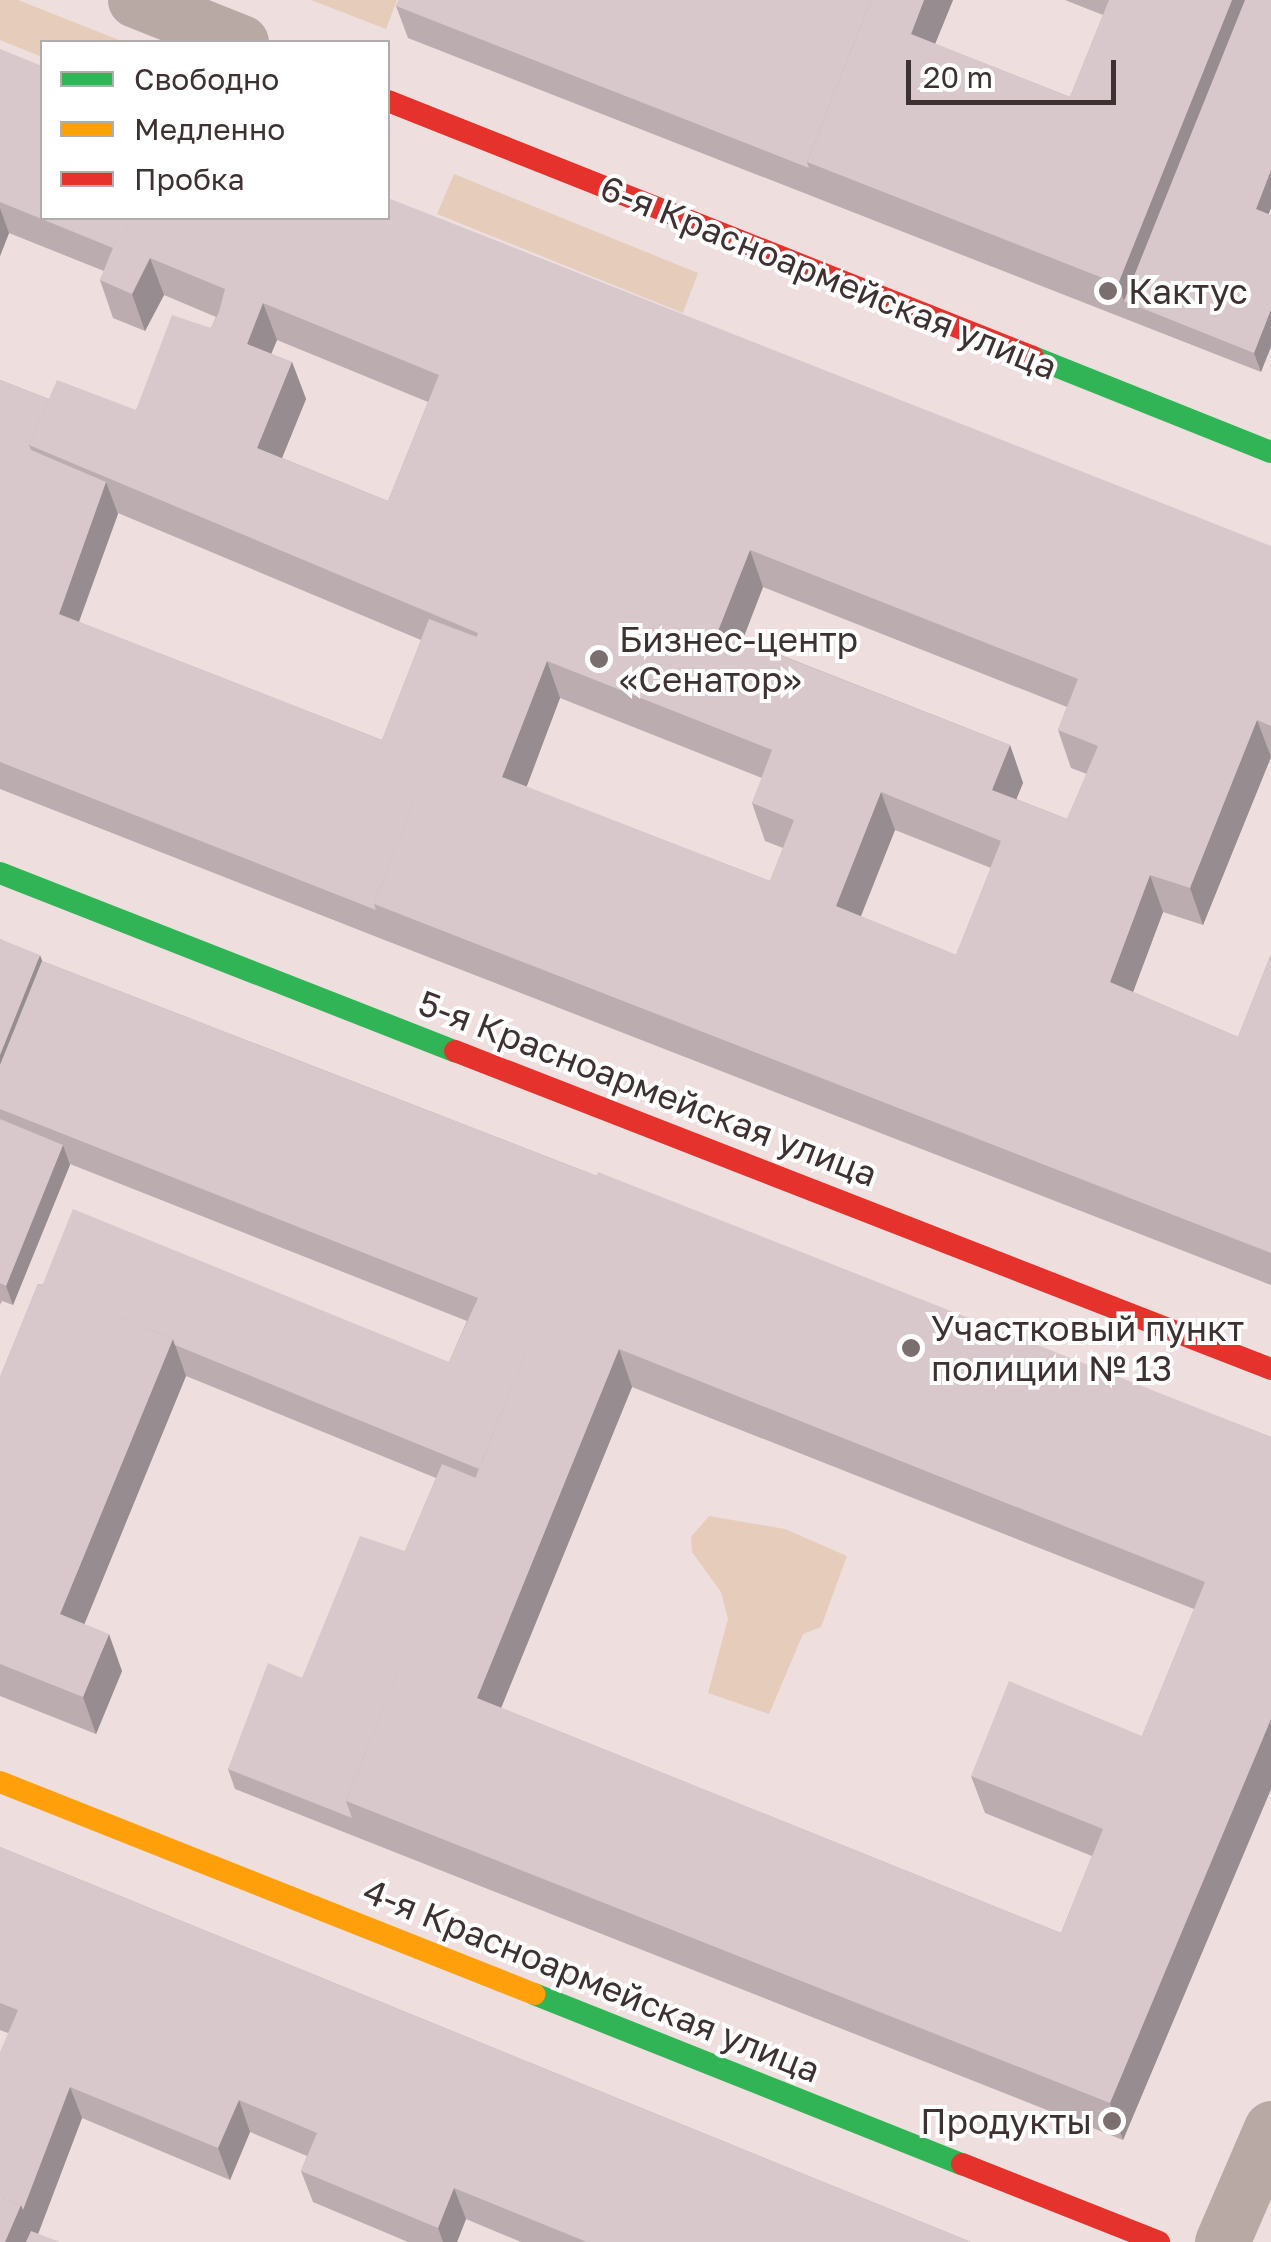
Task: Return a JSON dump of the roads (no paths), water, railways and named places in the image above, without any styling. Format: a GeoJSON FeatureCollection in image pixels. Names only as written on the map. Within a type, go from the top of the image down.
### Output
{"type":"FeatureCollection","features":[{"type":"Feature","properties":{"kind":"street"},"geometry":{"type":"LineString","coordinates":[[135,0],[237,40]]}},
{"type":"Feature","properties":{"kind":"street","name":"6-я Красноармейская улица"},"geometry":{"type":"LineString","coordinates":[[390,103],[1271,452]]}},
{"type":"Feature","properties":{"kind":"street","name":"5-я Красноармейская улица"},"geometry":{"type":"LineString","coordinates":[[0,873],[1271,1369]]}},
{"type":"Feature","properties":{"kind":"street","name":"4-я Красноармейская улица"},"geometry":{"type":"LineString","coordinates":[[0,1782],[1158,2242]]}},
{"type":"Feature","properties":{"kind":"street"},"geometry":{"type":"LineString","coordinates":[[1222,2242],[1271,2128]]}},
{"type":"Feature","properties":{"kind":"place","name":"Кактус"},"geometry":{"type":"Point","coordinates":[1108,291]}},
{"type":"Feature","properties":{"kind":"place","name":"Бизнес-центр «Сенатор»"},"geometry":{"type":"Point","coordinates":[599,659]}},
{"type":"Feature","properties":{"kind":"place","name":"Участковый пункт полиции № 13"},"geometry":{"type":"Point","coordinates":[911,1348]}},
{"type":"Feature","properties":{"kind":"place","name":"Продукты"},"geometry":{"type":"Point","coordinates":[1112,2121]}}]}
